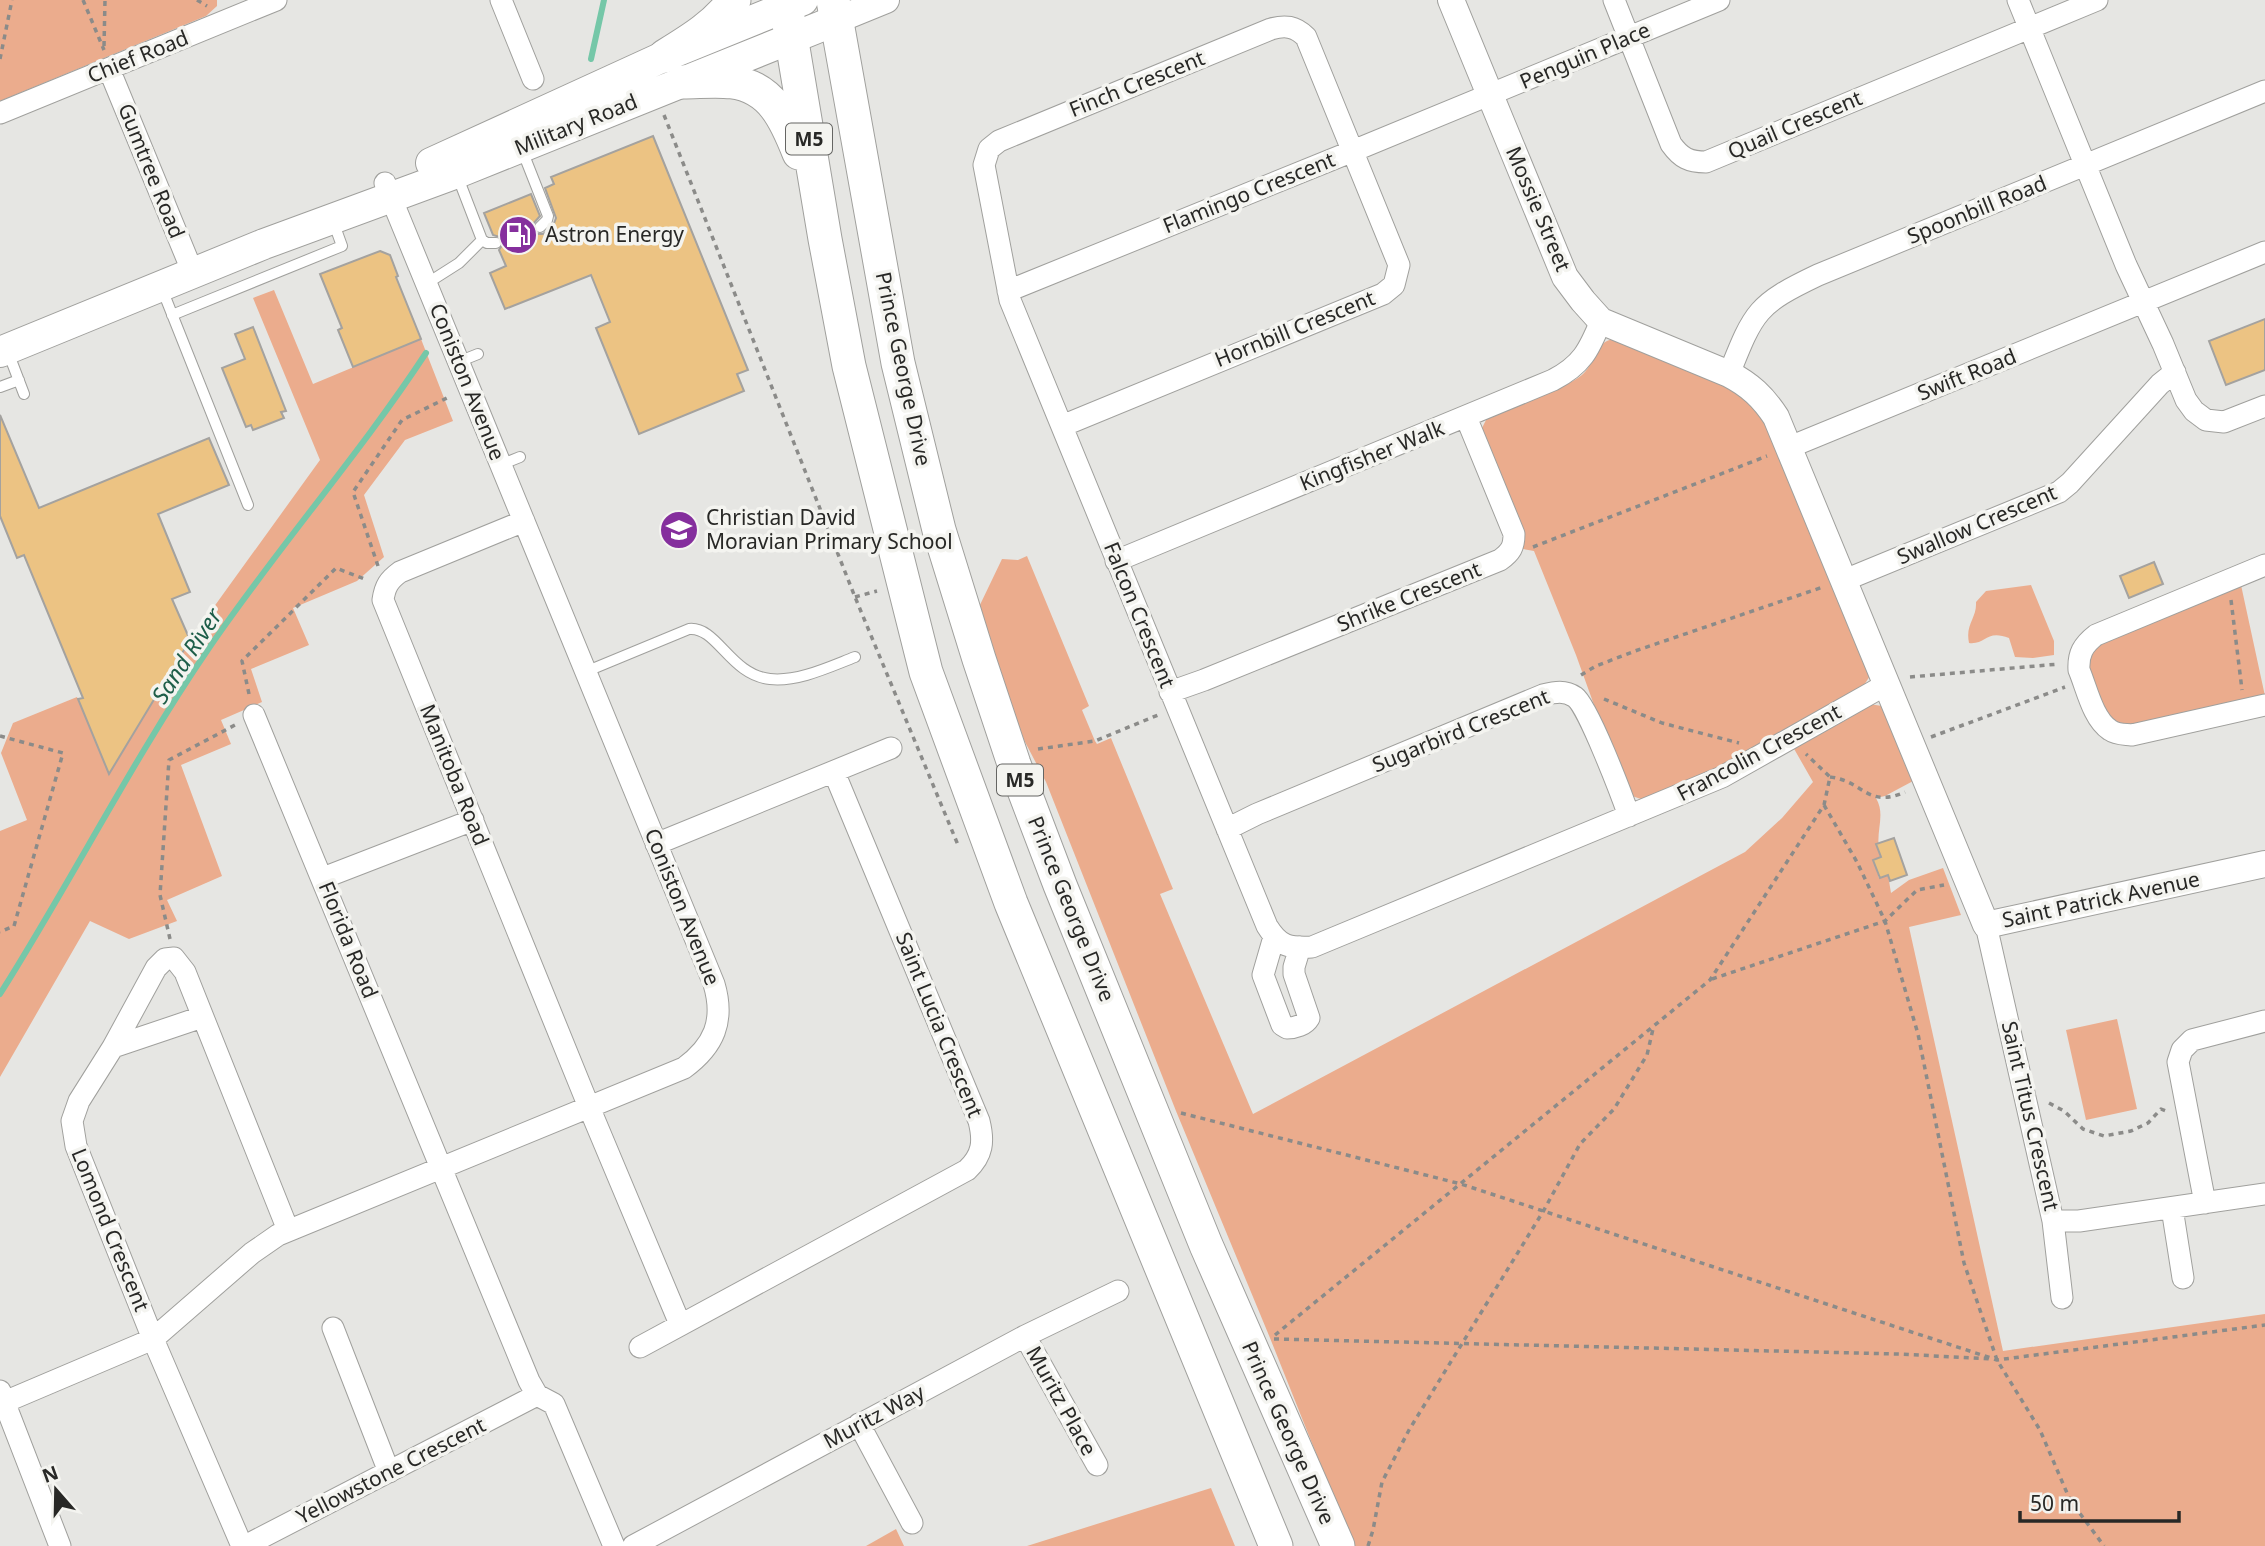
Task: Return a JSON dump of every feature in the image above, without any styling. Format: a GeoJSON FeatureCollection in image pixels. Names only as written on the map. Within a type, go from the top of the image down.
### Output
{"type":"FeatureCollection","features":[{"type":"Feature","properties":{"kind":"main road"},"geometry":{"type":"LineString","coordinates":[[734,0],[716,22],[696,37],[674,69],[734,82],[758,90],[770,99],[788,125],[803,164],[825,239]]}},
{"type":"Feature","properties":{"kind":"main road","name":"Military Road"},"geometry":{"type":"LineString","coordinates":[[264,244],[332,220],[388,191],[457,173],[521,147],[674,69],[791,2]]}},
{"type":"Feature","properties":{"kind":"main road","name":"M5"},"geometry":{"type":"LineString","coordinates":[[791,2],[792,39],[849,366],[926,672],[1011,903],[1276,1546]]}},
{"type":"Feature","properties":{"kind":"main road","name":"Military Road"},"geometry":{"type":"LineString","coordinates":[[3,351],[264,244],[674,69],[792,39],[835,10]]}},
{"type":"Feature","properties":{"kind":"main road","name":"Prince George Drive"},"geometry":{"type":"LineString","coordinates":[[835,10],[898,363],[939,530],[979,659],[1014,764],[1060,885],[1206,1245],[1338,1546]]}},
{"type":"Feature","properties":{"kind":"street","name":"Chief Road"},"geometry":{"type":"LineString","coordinates":[[0,114],[109,69],[232,8],[276,0]]}},
{"type":"Feature","properties":{"kind":"street"},"geometry":{"type":"LineString","coordinates":[[501,0],[533,79]]}},
{"type":"Feature","properties":{"kind":"street","name":"Military Road"},"geometry":{"type":"LineString","coordinates":[[835,10],[886,0]]}},
{"type":"Feature","properties":{"kind":"street","name":"Mossie Street"},"geometry":{"type":"LineString","coordinates":[[1451,0],[1566,277],[1583,301],[1601,321],[1729,374]]}},
{"type":"Feature","properties":{"kind":"street","name":"Quail Crescent"},"geometry":{"type":"LineString","coordinates":[[1614,0],[1671,145],[1686,160],[1695,162],[1706,162],[2097,0]]}},
{"type":"Feature","properties":{"kind":"street","name":"Penguin Place"},"geometry":{"type":"LineString","coordinates":[[1490,95],[1719,0]]}},
{"type":"Feature","properties":{"kind":"street"},"geometry":{"type":"LineString","coordinates":[[2018,0],[2126,264],[2186,400],[2194,411],[2206,420],[2224,422],[2265,406]]}},
{"type":"Feature","properties":{"kind":"street","name":"Finch Crescent"},"geometry":{"type":"LineString","coordinates":[[1008,291],[984,172],[985,156],[989,149],[999,141],[1271,29],[1289,26],[1306,37],[1353,151]]}},
{"type":"Feature","properties":{"kind":"street","name":"Gumtree Road"},"geometry":{"type":"LineString","coordinates":[[109,69],[193,273]]}},
{"type":"Feature","properties":{"kind":"street","name":"Spoonbill Road"},"geometry":{"type":"LineString","coordinates":[[1729,374],[1751,320],[1760,309],[1784,291],[2265,91]]}},
{"type":"Feature","properties":{"kind":"street","name":"Flamingo Crescent"},"geometry":{"type":"LineString","coordinates":[[1008,291],[1490,95]]}},
{"type":"Feature","properties":{"kind":"street","name":"Hornbill Crescent"},"geometry":{"type":"LineString","coordinates":[[1062,426],[1389,290],[1397,278],[1399,265],[1353,151]]}},
{"type":"Feature","properties":{"kind":"street","name":"Coniston Avenue"},"geometry":{"type":"LineString","coordinates":[[2,1399],[153,1339],[266,1242],[288,1230],[684,1068],[707,1048],[718,1023],[718,998],[714,985],[524,521],[510,461],[469,387],[468,358],[426,284],[388,191]]}},
{"type":"Feature","properties":{"kind":"street","name":"Swift Road"},"geometry":{"type":"LineString","coordinates":[[1790,447],[2265,252]]}},
{"type":"Feature","properties":{"kind":"street","name":"Falcon Crescent"},"geometry":{"type":"LineString","coordinates":[[1008,291],[1116,561],[1267,926],[1274,937]]}},
{"type":"Feature","properties":{"kind":"street","name":"Kingfisher Walk"},"geometry":{"type":"LineString","coordinates":[[1116,561],[1565,374],[1585,355],[1601,321]]}},
{"type":"Feature","properties":{"kind":"street","name":"Swallow Crescent"},"geometry":{"type":"LineString","coordinates":[[1845,580],[2059,492],[2160,384],[2175,372]]}},
{"type":"Feature","properties":{"kind":"street"},"geometry":{"type":"LineString","coordinates":[[1729,374],[1763,397],[1776,417],[1888,684]]}},
{"type":"Feature","properties":{"kind":"street"},"geometry":{"type":"LineString","coordinates":[[1466,417],[1514,534],[1514,543]]}},
{"type":"Feature","properties":{"kind":"street"},"geometry":{"type":"LineString","coordinates":[[385,588],[391,578],[400,572],[524,521]]}},
{"type":"Feature","properties":{"kind":"street","name":"Shrike Crescent"},"geometry":{"type":"LineString","coordinates":[[1173,699],[1204,680],[1500,560],[1510,552],[1514,543]]}},
{"type":"Feature","properties":{"kind":"street"},"geometry":{"type":"LineString","coordinates":[[2255,707],[2132,735],[2120,734],[2110,731],[2100,720],[2081,672],[2083,648],[2096,635],[2265,565]]}},
{"type":"Feature","properties":{"kind":"street","name":"Manitoba Road"},"geometry":{"type":"LineString","coordinates":[[385,588],[383,600],[589,1107]]}},
{"type":"Feature","properties":{"kind":"street","name":"Francolin Crescent"},"geometry":{"type":"LineString","coordinates":[[1300,947],[1312,947],[1722,777],[1888,684]]}},
{"type":"Feature","properties":{"kind":"street","name":"Saint Patrick Avenue"},"geometry":{"type":"LineString","coordinates":[[1888,684],[1986,925],[2265,863]]}},
{"type":"Feature","properties":{"kind":"street","name":"Sugarbird Crescent"},"geometry":{"type":"LineString","coordinates":[[1227,829],[1506,710],[1556,692],[1565,692],[1580,701],[1629,816]]}},
{"type":"Feature","properties":{"kind":"street","name":"Florida Road"},"geometry":{"type":"LineString","coordinates":[[254,715],[440,1167]]}},
{"type":"Feature","properties":{"kind":"street"},"geometry":{"type":"LineString","coordinates":[[656,844],[891,748]]}},
{"type":"Feature","properties":{"kind":"street","name":"Saint Lucia Crescent"},"geometry":{"type":"LineString","coordinates":[[640,1347],[967,1170],[981,1154],[982,1133],[979,1121],[834,772]]}},
{"type":"Feature","properties":{"kind":"street"},"geometry":{"type":"LineString","coordinates":[[323,878],[473,820]]}},
{"type":"Feature","properties":{"kind":"street","name":"Saint Titus Crescent"},"geometry":{"type":"LineString","coordinates":[[1986,925],[2053,1221],[2079,1221],[2265,1195]]}},
{"type":"Feature","properties":{"kind":"street"},"geometry":{"type":"LineString","coordinates":[[1274,937],[1285,945],[1300,947],[1294,974],[1309,1018],[1297,1027],[1287,1028],[1282,1025],[1263,975],[1274,937]]}},
{"type":"Feature","properties":{"kind":"street"},"geometry":{"type":"LineString","coordinates":[[174,958],[185,972],[288,1230]]}},
{"type":"Feature","properties":{"kind":"street","name":"Lomond Crescent"},"geometry":{"type":"LineString","coordinates":[[153,1339],[76,1146],[72,1127],[73,1114],[79,1101],[113,1047],[156,968],[165,960],[174,958]]}},
{"type":"Feature","properties":{"kind":"street"},"geometry":{"type":"LineString","coordinates":[[113,1047],[202,1017]]}},
{"type":"Feature","properties":{"kind":"street"},"geometry":{"type":"LineString","coordinates":[[2205,1203],[2178,1062],[2182,1050],[2192,1040],[2265,1021]]}},
{"type":"Feature","properties":{"kind":"street"},"geometry":{"type":"LineString","coordinates":[[589,1107],[680,1324]]}},
{"type":"Feature","properties":{"kind":"street"},"geometry":{"type":"LineString","coordinates":[[440,1167],[537,1395],[554,1404],[614,1546]]}},
{"type":"Feature","properties":{"kind":"street"},"geometry":{"type":"LineString","coordinates":[[2172,1208],[2183,1278]]}},
{"type":"Feature","properties":{"kind":"street"},"geometry":{"type":"LineString","coordinates":[[2053,1221],[2063,1298]]}},
{"type":"Feature","properties":{"kind":"street","name":"Muritz Way"},"geometry":{"type":"LineString","coordinates":[[633,1546],[1025,1336],[1118,1291]]}},
{"type":"Feature","properties":{"kind":"street"},"geometry":{"type":"LineString","coordinates":[[332,1328],[388,1472]]}},
{"type":"Feature","properties":{"kind":"street","name":"Muritz Place"},"geometry":{"type":"LineString","coordinates":[[1025,1336],[1097,1465]]}},
{"type":"Feature","properties":{"kind":"street","name":"Yellowstone Crescent"},"geometry":{"type":"LineString","coordinates":[[153,1339],[244,1546],[537,1395]]}},
{"type":"Feature","properties":{"kind":"street"},"geometry":{"type":"LineString","coordinates":[[2,1399],[60,1546]]}},
{"type":"Feature","properties":{"kind":"street"},"geometry":{"type":"LineString","coordinates":[[859,1424],[912,1523]]}},
{"type":"Feature","properties":{"kind":"lane"},"geometry":{"type":"LineString","coordinates":[[521,147],[548,216],[540,227]]}},
{"type":"Feature","properties":{"kind":"lane"},"geometry":{"type":"LineString","coordinates":[[457,173],[482,240],[496,243]]}},
{"type":"Feature","properties":{"kind":"lane"},"geometry":{"type":"LineString","coordinates":[[172,315],[342,246],[332,220]]}},
{"type":"Feature","properties":{"kind":"lane"},"geometry":{"type":"LineString","coordinates":[[426,284],[459,263],[482,240]]}},
{"type":"Feature","properties":{"kind":"lane"},"geometry":{"type":"LineString","coordinates":[[161,286],[248,505]]}},
{"type":"Feature","properties":{"kind":"lane"},"geometry":{"type":"LineString","coordinates":[[3,351],[24,394]]}},
{"type":"Feature","properties":{"kind":"lane"},"geometry":{"type":"LineString","coordinates":[[0,387],[19,380]]}},
{"type":"Feature","properties":{"kind":"lane"},"geometry":{"type":"LineString","coordinates":[[586,672],[696,628],[708,634],[742,669],[756,676],[772,679],[812,673],[855,657]]}},
{"type":"Feature","properties":{"kind":"path"},"geometry":{"type":"LineString","coordinates":[[0,59],[12,0]]}},
{"type":"Feature","properties":{"kind":"path"},"geometry":{"type":"LineString","coordinates":[[83,0],[109,69]]}},
{"type":"Feature","properties":{"kind":"path"},"geometry":{"type":"LineString","coordinates":[[103,48],[105,0]]}},
{"type":"Feature","properties":{"kind":"path"},"geometry":{"type":"LineString","coordinates":[[385,588],[353,492],[402,420],[469,387]]}},
{"type":"Feature","properties":{"kind":"path"},"geometry":{"type":"LineString","coordinates":[[1514,543],[1533,548],[1790,447]]}},
{"type":"Feature","properties":{"kind":"path"},"geometry":{"type":"LineString","coordinates":[[174,958],[160,895],[169,760],[254,715],[242,661],[336,568],[385,588]]}},
{"type":"Feature","properties":{"kind":"path"},"geometry":{"type":"LineString","coordinates":[[1556,692],[1596,666],[1634,651],[1845,580]]}},
{"type":"Feature","properties":{"kind":"path"},"geometry":{"type":"LineString","coordinates":[[2229,580],[2255,707]]}},
{"type":"Feature","properties":{"kind":"path"},"geometry":{"type":"LineString","coordinates":[[855,597],[885,589]]}},
{"type":"Feature","properties":{"kind":"path"},"geometry":{"type":"LineString","coordinates":[[1888,684],[1908,677],[2081,672]]}},
{"type":"Feature","properties":{"kind":"path"},"geometry":{"type":"LineString","coordinates":[[1912,744],[2081,672]]}},
{"type":"Feature","properties":{"kind":"path"},"geometry":{"type":"LineString","coordinates":[[1580,701],[1591,695],[1595,696],[1662,723],[1768,751]]}},
{"type":"Feature","properties":{"kind":"path"},"geometry":{"type":"LineString","coordinates":[[1029,751],[1095,741],[1173,699]]}},
{"type":"Feature","properties":{"kind":"path"},"geometry":{"type":"LineString","coordinates":[[0,736],[63,753],[14,926],[0,932]]}},
{"type":"Feature","properties":{"kind":"path"},"geometry":{"type":"LineString","coordinates":[[1788,739],[1830,777],[1842,779],[1876,798],[1890,799],[1928,781]]}},
{"type":"Feature","properties":{"kind":"path"},"geometry":{"type":"LineString","coordinates":[[1830,777],[1824,805],[1710,980],[1270,1338],[1899,1353],[1997,1360],[2265,1325]]}},
{"type":"Feature","properties":{"kind":"path"},"geometry":{"type":"LineString","coordinates":[[1824,805],[1857,862],[1885,921],[1918,1034],[1964,1263],[1997,1360],[2040,1430],[2070,1500],[2104,1546]]}},
{"type":"Feature","properties":{"kind":"path"},"geometry":{"type":"LineString","coordinates":[[1710,980],[1885,921],[1917,890],[1953,883]]}},
{"type":"Feature","properties":{"kind":"path"},"geometry":{"type":"LineString","coordinates":[[1368,1546],[1382,1482],[1409,1430],[1544,1210],[1580,1144],[1614,1109],[1647,1055],[1654,1026]]}},
{"type":"Feature","properties":{"kind":"path"},"geometry":{"type":"LineString","coordinates":[[2023,1085],[2036,1082],[2050,1103],[2064,1111],[2083,1129],[2105,1136],[2131,1131],[2148,1124],[2161,1110],[2188,1117]]}},
{"type":"Feature","properties":{"kind":"path"},"geometry":{"type":"LineString","coordinates":[[1176,1111],[1461,1184],[1997,1360]]}},
{"type":"Feature","properties":{"kind":"shaded area"},"geometry":{"type":"Polygon","coordinates":[[[0,0],[217,0],[217,6],[206,16],[0,101],[0,0]]]}},
{"type":"Feature","properties":{"kind":"shaded area"},"geometry":{"type":"Polygon","coordinates":[[[274,290],[313,384],[421,339],[453,421],[405,440],[364,495],[384,557],[357,581],[293,608],[309,645],[251,669],[262,702],[221,720],[231,744],[181,765],[222,876],[167,900],[177,921],[129,939],[90,921],[0,1077],[0,831],[27,820],[1,753],[13,723],[77,697],[110,773],[190,640],[320,460],[253,298],[274,290]]]}},
{"type":"Feature","properties":{"kind":"shaded area"},"geometry":{"type":"Polygon","coordinates":[[[1614,339],[1725,384],[1759,410],[1870,676],[1864,685],[1709,773],[1641,799],[1632,796],[1624,788],[1576,655],[1534,551],[1518,548],[1481,430],[1492,414],[1576,379],[1587,369],[1599,348],[1614,339]]]}},
{"type":"Feature","properties":{"kind":"shaded area"},"geometry":{"type":"Polygon","coordinates":[[[1027,556],[1089,706],[1082,710],[1095,741],[1097,744],[1111,738],[1173,889],[1160,894],[1253,1114],[1745,852],[1782,818],[1813,782],[1793,747],[1869,704],[1882,706],[1915,780],[1876,798],[1880,812],[1878,840],[1881,857],[1874,861],[1879,878],[1888,875],[1891,893],[1909,880],[1943,868],[1961,915],[1909,927],[2003,1351],[2265,1314],[2265,1546],[1353,1546],[1046,782],[1024,740],[978,609],[1002,559],[1018,560],[1027,556]]]}},
{"type":"Feature","properties":{"kind":"shaded area"},"geometry":{"type":"Polygon","coordinates":[[[2031,585],[2054,641],[2054,655],[2015,657],[2009,638],[1995,635],[1969,643],[1968,636],[1976,602],[1986,591],[2031,585]]]}},
{"type":"Feature","properties":{"kind":"shaded area"},"geometry":{"type":"Polygon","coordinates":[[[2241,585],[2265,696],[2124,727],[2109,719],[2088,670],[2090,654],[2099,644],[2241,585]]]}},
{"type":"Feature","properties":{"kind":"shaded area"},"geometry":{"type":"Polygon","coordinates":[[[2117,1019],[2137,1109],[2086,1120],[2066,1030],[2117,1019]]]}},
{"type":"Feature","properties":{"kind":"shaded area"},"geometry":{"type":"Polygon","coordinates":[[[1211,1488],[1235,1546],[1027,1546],[1211,1488]]]}},
{"type":"Feature","properties":{"kind":"shaded area"},"geometry":{"type":"Polygon","coordinates":[[[896,1529],[904,1546],[866,1546],[896,1529]]]}},
{"type":"Feature","properties":{"kind":"building"},"geometry":{"type":"Polygon","coordinates":[[[653,136],[748,370],[737,374],[744,391],[639,434],[596,328],[610,322],[591,275],[505,309],[490,273],[506,266],[499,250],[504,242],[493,235],[484,213],[531,194],[540,216],[533,224],[533,230],[537,234],[543,234],[553,226],[556,218],[545,188],[554,184],[551,177],[653,136]]]}},
{"type":"Feature","properties":{"kind":"building"},"geometry":{"type":"Polygon","coordinates":[[[380,251],[390,255],[421,339],[353,367],[338,330],[342,328],[320,274],[380,251]]]}},
{"type":"Feature","properties":{"kind":"building"},"geometry":{"type":"Polygon","coordinates":[[[2265,319],[2265,370],[2226,385],[2209,341],[2265,319]]]}},
{"type":"Feature","properties":{"kind":"building"},"geometry":{"type":"Polygon","coordinates":[[[253,327],[286,411],[281,412],[284,418],[253,430],[251,425],[246,427],[222,368],[245,359],[235,334],[253,327]]]}},
{"type":"Feature","properties":{"kind":"building"},"geometry":{"type":"Polygon","coordinates":[[[0,415],[39,508],[209,438],[229,485],[158,514],[190,592],[172,599],[190,640],[109,774],[78,699],[83,698],[24,555],[17,558],[0,516],[0,415]]]}},
{"type":"Feature","properties":{"kind":"building"},"geometry":{"type":"Polygon","coordinates":[[[2154,562],[2163,584],[2129,598],[2120,576],[2154,562]]]}},
{"type":"Feature","properties":{"kind":"building"},"geometry":{"type":"Polygon","coordinates":[[[1894,838],[1907,875],[1890,881],[1888,875],[1880,878],[1873,860],[1881,857],[1876,844],[1894,838]]]}},
{"type":"Feature","properties":{"kind":"waterway","name":"Sand River"},"geometry":{"type":"LineString","coordinates":[[591,59],[604,0]]}},
{"type":"Feature","properties":{"kind":"waterway","name":"Sand River"},"geometry":{"type":"LineString","coordinates":[[0,994],[181,690],[426,353]]}},
{"type":"Feature","properties":{"kind":"place","name":"Astron Energy"},"geometry":{"type":"Point","coordinates":[518,235]}},
{"type":"Feature","properties":{"kind":"place","name":"Christian David Moravian Primary School"},"geometry":{"type":"Point","coordinates":[679,530]}}]}
